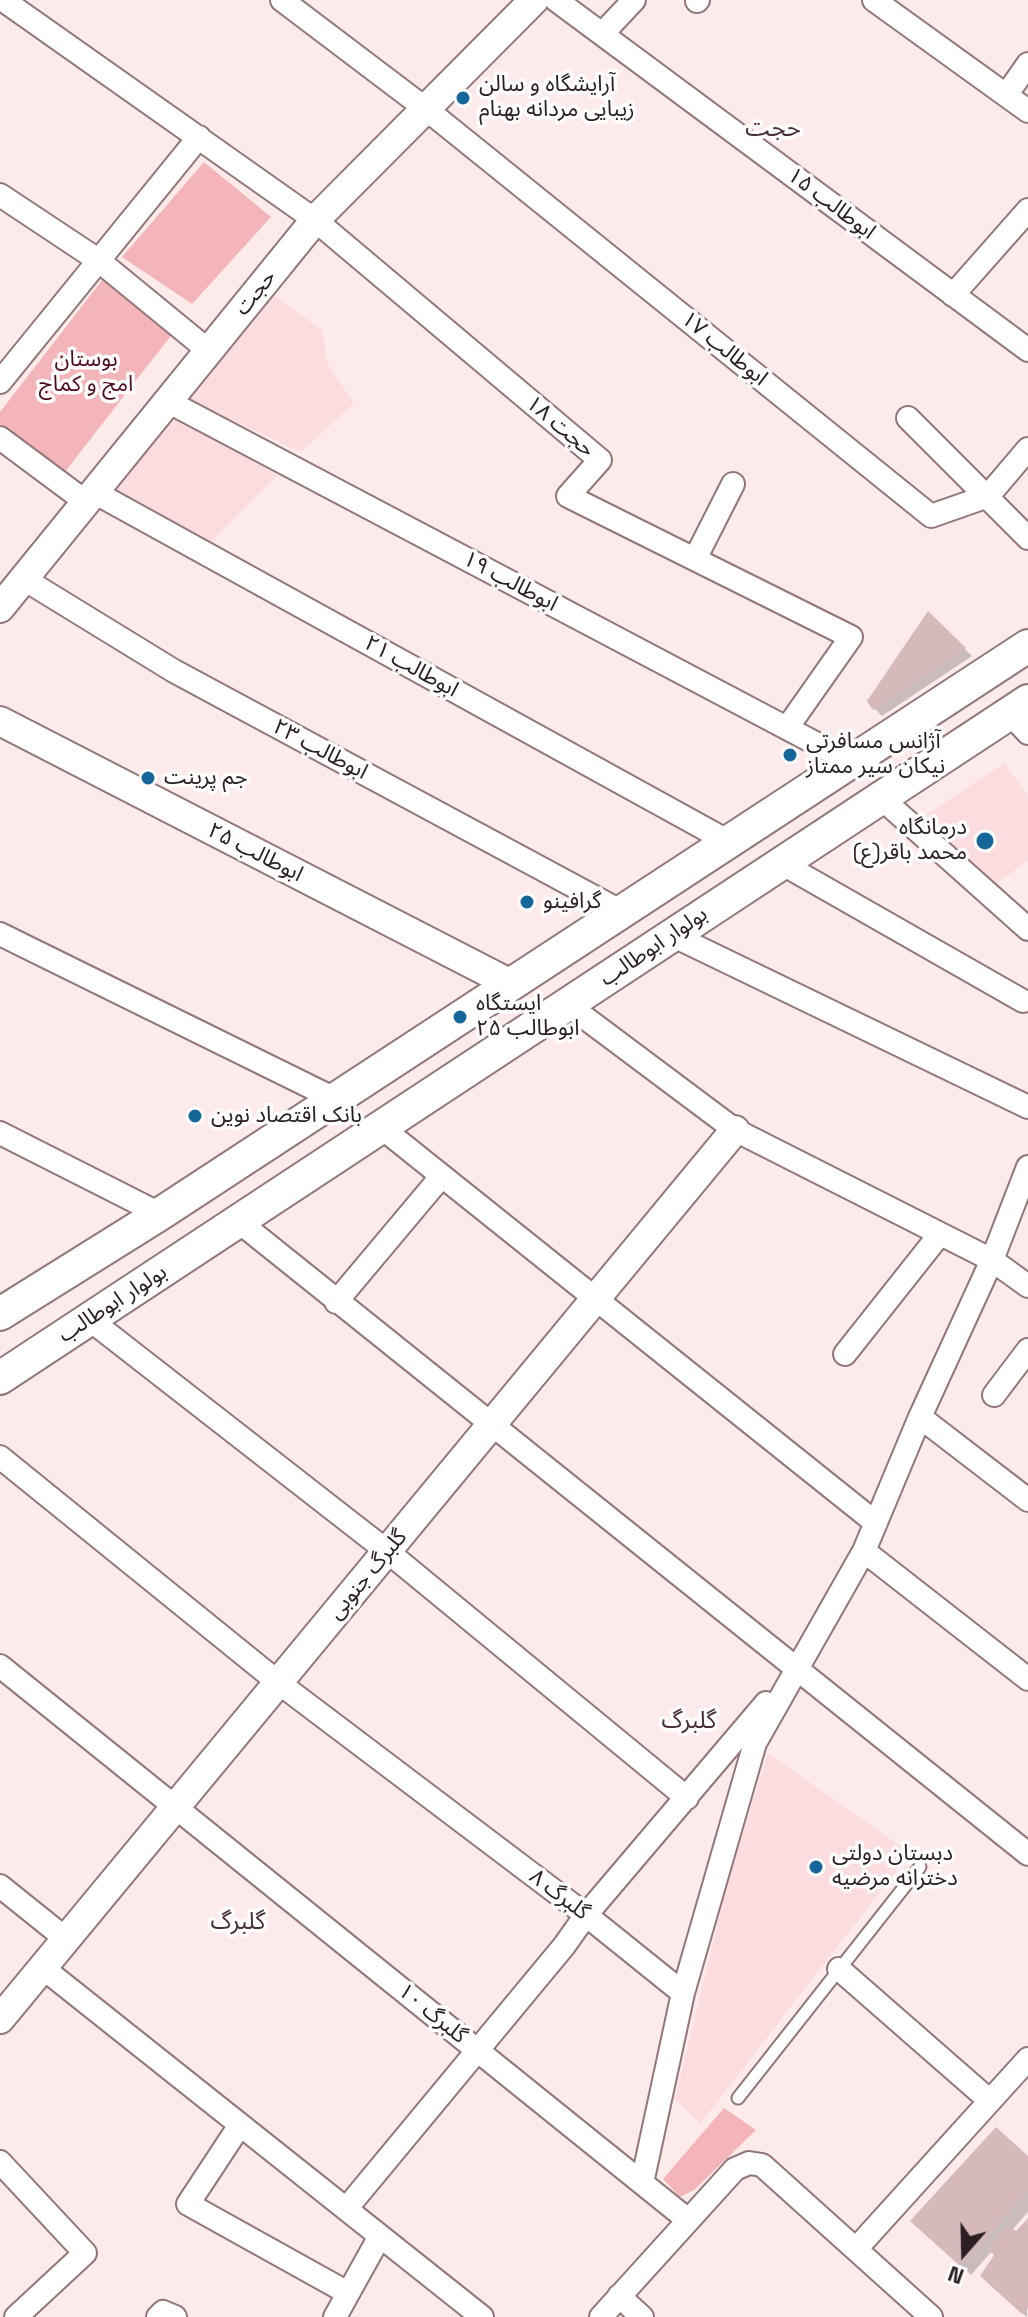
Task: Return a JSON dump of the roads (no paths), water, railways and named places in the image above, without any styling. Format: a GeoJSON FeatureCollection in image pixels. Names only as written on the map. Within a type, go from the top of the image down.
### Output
{"type":"FeatureCollection","features":[{"type":"Feature","properties":{"kind":"main road"},"geometry":{"type":"LineString","coordinates":[[36,1355],[15,1339],[5,1310],[160,1214],[1028,646]]}},
{"type":"Feature","properties":{"kind":"main road"},"geometry":{"type":"LineString","coordinates":[[950,697],[974,735]]}},
{"type":"Feature","properties":{"kind":"main road","name":"بولوار ابوطالب"},"geometry":{"type":"LineString","coordinates":[[0,1378],[974,735],[1022,716]]}},
{"type":"Feature","properties":{"kind":"street"},"geometry":{"type":"LineString","coordinates":[[3,0],[315,220]]}},
{"type":"Feature","properties":{"kind":"street"},"geometry":{"type":"LineString","coordinates":[[282,0],[426,109]]}},
{"type":"Feature","properties":{"kind":"street","name":"حجت"},"geometry":{"type":"LineString","coordinates":[[0,608],[315,220],[534,0]]}},
{"type":"Feature","properties":{"kind":"street","name":"ابوطالب ۱۵"},"geometry":{"type":"LineString","coordinates":[[556,0],[1028,350]]}},
{"type":"Feature","properties":{"kind":"street"},"geometry":{"type":"LineString","coordinates":[[602,34],[634,0]]}},
{"type":"Feature","properties":{"kind":"street"},"geometry":{"type":"LineString","coordinates":[[874,0],[1028,111]]}},
{"type":"Feature","properties":{"kind":"street"},"geometry":{"type":"LineString","coordinates":[[1007,94],[1028,64]]}},
{"type":"Feature","properties":{"kind":"street","name":"ابوطالب ۱۷"},"geometry":{"type":"LineString","coordinates":[[426,109],[931,516],[988,496]]}},
{"type":"Feature","properties":{"kind":"street"},"geometry":{"type":"LineString","coordinates":[[0,382],[199,137]]}},
{"type":"Feature","properties":{"kind":"street"},"geometry":{"type":"LineString","coordinates":[[0,195],[98,260],[209,351]]}},
{"type":"Feature","properties":{"kind":"street"},"geometry":{"type":"LineString","coordinates":[[953,295],[1028,210]]}},
{"type":"Feature","properties":{"kind":"street","name":"حجت ۱۸"},"geometry":{"type":"LineString","coordinates":[[315,220],[600,460],[568,496],[851,637],[787,728]]}},
{"type":"Feature","properties":{"kind":"street","name":"ابوطالب ۱۹"},"geometry":{"type":"LineString","coordinates":[[169,402],[851,762]]}},
{"type":"Feature","properties":{"kind":"street"},"geometry":{"type":"LineString","coordinates":[[908,418],[1028,538]]}},
{"type":"Feature","properties":{"kind":"street","name":"ابوطالب ۲۱"},"geometry":{"type":"LineString","coordinates":[[0,438],[90,497],[729,842]]}},
{"type":"Feature","properties":{"kind":"street"},"geometry":{"type":"LineString","coordinates":[[988,496],[1028,449]]}},
{"type":"Feature","properties":{"kind":"street"},"geometry":{"type":"LineString","coordinates":[[695,559],[733,484]]}},
{"type":"Feature","properties":{"kind":"street","name":"ابوطالب ۲۳"},"geometry":{"type":"LineString","coordinates":[[24,579],[174,671],[622,912]]}},
{"type":"Feature","properties":{"kind":"street","name":"ابوطالب ۲۵"},"geometry":{"type":"LineString","coordinates":[[0,721],[511,984]]}},
{"type":"Feature","properties":{"kind":"street"},"geometry":{"type":"LineString","coordinates":[[880,797],[1028,929]]}},
{"type":"Feature","properties":{"kind":"street"},"geometry":{"type":"LineString","coordinates":[[781,863],[1023,1001]]}},
{"type":"Feature","properties":{"kind":"street"},"geometry":{"type":"LineString","coordinates":[[0,934],[335,1099]]}},
{"type":"Feature","properties":{"kind":"street"},"geometry":{"type":"LineString","coordinates":[[672,935],[1028,1107]]}},
{"type":"Feature","properties":{"kind":"street"},"geometry":{"type":"LineString","coordinates":[[568,1005],[735,1130],[992,1260],[1028,1286]]}},
{"type":"Feature","properties":{"kind":"street"},"geometry":{"type":"LineString","coordinates":[[382,1128],[440,1178],[876,1523]]}},
{"type":"Feature","properties":{"kind":"street","name":"گلبرگ جنوبی"},"geometry":{"type":"LineString","coordinates":[[0,2019],[735,1130]]}},
{"type":"Feature","properties":{"kind":"street"},"geometry":{"type":"LineString","coordinates":[[0,1133],[160,1214]]}},
{"type":"Feature","properties":{"kind":"street"},"geometry":{"type":"LineString","coordinates":[[642,2183],[683,1993],[755,1743],[864,1551],[920,1417],[992,1260],[1028,1167]]}},
{"type":"Feature","properties":{"kind":"street"},"geometry":{"type":"LineString","coordinates":[[336,1302],[440,1178]]}},
{"type":"Feature","properties":{"kind":"street"},"geometry":{"type":"LineString","coordinates":[[238,1221],[1028,1854]]}},
{"type":"Feature","properties":{"kind":"street"},"geometry":{"type":"LineString","coordinates":[[845,1354],[940,1234]]}},
{"type":"Feature","properties":{"kind":"street"},"geometry":{"type":"LineString","coordinates":[[89,1319],[388,1552],[687,1798]]}},
{"type":"Feature","properties":{"kind":"street"},"geometry":{"type":"LineString","coordinates":[[994,1395],[1028,1350]]}},
{"type":"Feature","properties":{"kind":"street"},"geometry":{"type":"LineString","coordinates":[[920,1417],[1028,1500]]}},
{"type":"Feature","properties":{"kind":"street","name":"گلبرگ ۸"},"geometry":{"type":"LineString","coordinates":[[0,1457],[279,1683],[586,1915],[683,1993]]}},
{"type":"Feature","properties":{"kind":"street"},"geometry":{"type":"LineString","coordinates":[[864,1551],[1028,1679]]}},
{"type":"Feature","properties":{"kind":"street","name":"گلبرگ ۱۰"},"geometry":{"type":"LineString","coordinates":[[0,1666],[688,2220]]}},
{"type":"Feature","properties":{"kind":"street"},"geometry":{"type":"LineString","coordinates":[[346,2209],[586,1915],[795,1668]]}},
{"type":"Feature","properties":{"kind":"street"},"geometry":{"type":"LineString","coordinates":[[0,1886],[66,1939]]}},
{"type":"Feature","properties":{"kind":"street"},"geometry":{"type":"LineString","coordinates":[[43,1968],[482,2317]]}},
{"type":"Feature","properties":{"kind":"street"},"geometry":{"type":"LineString","coordinates":[[839,1969],[990,2101]]}},
{"type":"Feature","properties":{"kind":"street"},"geometry":{"type":"LineString","coordinates":[[856,2249],[1027,2062]]}},
{"type":"Feature","properties":{"kind":"street"},"geometry":{"type":"LineString","coordinates":[[240,2125],[188,2204],[348,2293]]}},
{"type":"Feature","properties":{"kind":"street"},"geometry":{"type":"LineString","coordinates":[[0,2162],[85,2253],[16,2317]]}},
{"type":"Feature","properties":{"kind":"street"},"geometry":{"type":"LineString","coordinates":[[601,2317],[618,2307],[688,2220],[735,2169],[749,2163],[762,2165],[931,2317]]}},
{"type":"Feature","properties":{"kind":"street"},"geometry":{"type":"LineString","coordinates":[[335,2317],[380,2236]]}},
{"type":"Feature","properties":{"kind":"street"},"geometry":{"type":"LineString","coordinates":[[618,2307],[642,2317]]}},
{"type":"Feature","properties":{"kind":"lane"},"geometry":{"type":"LineString","coordinates":[[738,2098],[920,1867]]}},
{"type":"Feature","properties":{"kind":"place","name":"آرایشگاه و سالن زیبایی مردانه بهنام"},"geometry":{"type":"Point","coordinates":[463,98]}},
{"type":"Feature","properties":{"kind":"place","name":"آژانس مسافرتی نیکان سیر ممتاز"},"geometry":{"type":"Point","coordinates":[790,755]}},
{"type":"Feature","properties":{"kind":"place","name":"جم پرینت"},"geometry":{"type":"Point","coordinates":[148,778]}},
{"type":"Feature","properties":{"kind":"place","name":"درمانگاه محمد باقر(ع)"},"geometry":{"type":"Point","coordinates":[985,841]}},
{"type":"Feature","properties":{"kind":"place","name":"گرافینو"},"geometry":{"type":"Point","coordinates":[527,902]}},
{"type":"Feature","properties":{"kind":"place","name":"ایستگاه ابوطالب ۲۵"},"geometry":{"type":"Point","coordinates":[460,1017]}},
{"type":"Feature","properties":{"kind":"place","name":"بانک اقتصاد نوین"},"geometry":{"type":"Point","coordinates":[195,1116]}},
{"type":"Feature","properties":{"kind":"place","name":"دبستان دولتی دخترانه مرضیه"},"geometry":{"type":"Point","coordinates":[816,1867]}},
{"type":"Feature","properties":{"kind":"district","name":"حجت"},"geometry":{"type":"Point","coordinates":[773,129]}},
{"type":"Feature","properties":{"kind":"district","name":"گلبرگ"},"geometry":{"type":"Point","coordinates":[689,1721]}},
{"type":"Feature","properties":{"kind":"district","name":"گلبرگ"},"geometry":{"type":"Point","coordinates":[238,1922]}},
{"type":"Feature","properties":{"kind":"park label","name":"بوستان امج و کماج"},"geometry":{"type":"Point","coordinates":[86,372]}}]}
